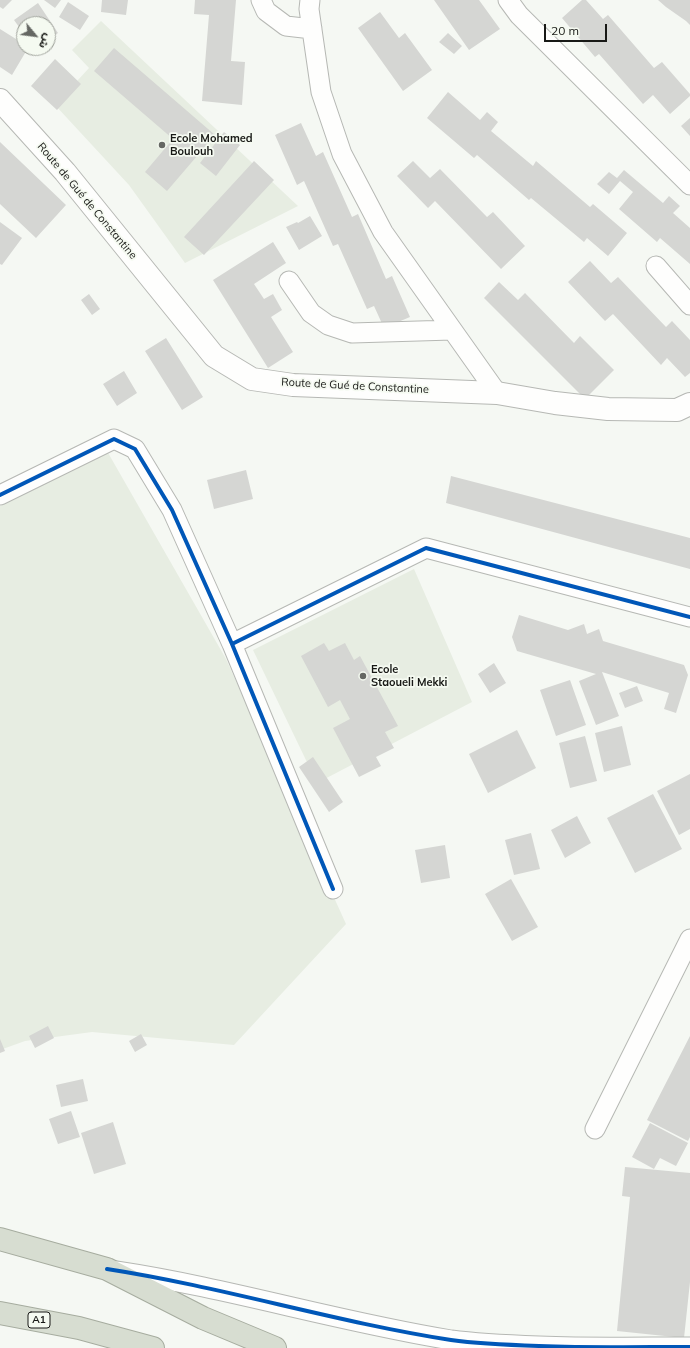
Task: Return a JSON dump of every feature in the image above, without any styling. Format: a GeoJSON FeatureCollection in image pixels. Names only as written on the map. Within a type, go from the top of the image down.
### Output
{"type":"FeatureCollection","features":[{"type":"Feature","properties":{"kind":"highway"},"geometry":{"type":"LineString","coordinates":[[0,1239],[107,1269],[202,1318],[275,1348]]}},
{"type":"Feature","properties":{"kind":"highway","name":"A1"},"geometry":{"type":"LineString","coordinates":[[0,1313],[79,1328],[153,1348]]}},
{"type":"Feature","properties":{"kind":"main road","name":"Route de Gué de Constantine"},"geometry":{"type":"LineString","coordinates":[[0,100],[66,172],[214,356],[252,378],[293,384],[498,393],[555,403],[608,409],[677,410],[690,404]]}},
{"type":"Feature","properties":{"kind":"street"},"geometry":{"type":"LineString","coordinates":[[261,0],[266,11],[286,26],[312,29]]}},
{"type":"Feature","properties":{"kind":"street"},"geometry":{"type":"LineString","coordinates":[[310,0],[309,9],[321,92],[342,154],[383,232],[498,393]]}},
{"type":"Feature","properties":{"kind":"street"},"geometry":{"type":"LineString","coordinates":[[508,0],[519,15],[690,185]]}},
{"type":"Feature","properties":{"kind":"street"},"geometry":{"type":"LineString","coordinates":[[656,266],[690,305]]}},
{"type":"Feature","properties":{"kind":"street"},"geometry":{"type":"LineString","coordinates":[[289,281],[311,313],[328,325],[352,334],[452,330]]}},
{"type":"Feature","properties":{"kind":"street"},"geometry":{"type":"LineString","coordinates":[[0,495],[114,439],[135,449],[172,510],[232,644],[333,889]]}},
{"type":"Feature","properties":{"kind":"street"},"geometry":{"type":"LineString","coordinates":[[232,644],[426,548],[690,617]]}},
{"type":"Feature","properties":{"kind":"street"},"geometry":{"type":"LineString","coordinates":[[595,1129],[690,939]]}},
{"type":"Feature","properties":{"kind":"street"},"geometry":{"type":"LineString","coordinates":[[107,1269],[175,1280],[376,1325],[453,1340],[560,1347],[690,1347]]}},
{"type":"Feature","properties":{"kind":"shaded area","name":"Ecole Mohamed Boulouh"},"geometry":{"type":"Polygon","coordinates":[[[101,21],[298,206],[185,263],[129,185],[55,105],[89,68],[72,50],[101,21]]]}},
{"type":"Feature","properties":{"kind":"shaded area"},"geometry":{"type":"Polygon","coordinates":[[[107,451],[226,659],[346,924],[234,1045],[92,1032],[25,1041],[0,1050],[0,506],[107,451]]]}},
{"type":"Feature","properties":{"kind":"shaded area","name":"Ecole Staoueli Mekki"},"geometry":{"type":"Polygon","coordinates":[[[414,569],[472,702],[317,783],[253,650],[414,569]]]}},
{"type":"Feature","properties":{"kind":"building"},"geometry":{"type":"Polygon","coordinates":[[[0,0],[12,0],[3,9],[0,7],[0,0]]]}},
{"type":"Feature","properties":{"kind":"building"},"geometry":{"type":"Polygon","coordinates":[[[44,0],[61,0],[55,8],[44,0]]]}},
{"type":"Feature","properties":{"kind":"building"},"geometry":{"type":"Polygon","coordinates":[[[102,0],[128,0],[126,15],[101,12],[102,0]]]}},
{"type":"Feature","properties":{"kind":"building"},"geometry":{"type":"Polygon","coordinates":[[[195,0],[236,0],[231,61],[245,62],[242,105],[202,101],[209,15],[194,14],[195,0]]]}},
{"type":"Feature","properties":{"kind":"building"},"geometry":{"type":"Polygon","coordinates":[[[434,0],[479,0],[500,29],[469,50],[434,0]]]}},
{"type":"Feature","properties":{"kind":"building"},"geometry":{"type":"Polygon","coordinates":[[[582,0],[586,0],[603,19],[608,15],[654,68],[662,62],[690,94],[690,96],[670,114],[653,95],[643,104],[599,54],[595,57],[562,18],[582,0]]]}},
{"type":"Feature","properties":{"kind":"building"},"geometry":{"type":"Polygon","coordinates":[[[658,0],[690,0],[690,25],[686,21],[658,0]]]}},
{"type":"Feature","properties":{"kind":"building"},"geometry":{"type":"Polygon","coordinates":[[[68,2],[89,16],[80,30],[59,17],[68,2]]]}},
{"type":"Feature","properties":{"kind":"building"},"geometry":{"type":"Polygon","coordinates":[[[38,3],[47,16],[20,16],[38,3]]]}},
{"type":"Feature","properties":{"kind":"building"},"geometry":{"type":"Polygon","coordinates":[[[380,12],[399,38],[405,33],[432,70],[403,91],[358,28],[380,12]]]}},
{"type":"Feature","properties":{"kind":"building"},"geometry":{"type":"Polygon","coordinates":[[[0,29],[16,39],[16,56],[23,56],[12,75],[0,67],[0,29]]]}},
{"type":"Feature","properties":{"kind":"building"},"geometry":{"type":"Polygon","coordinates":[[[448,33],[462,46],[454,54],[439,42],[448,33]]]}},
{"type":"Feature","properties":{"kind":"building"},"geometry":{"type":"Polygon","coordinates":[[[114,48],[215,135],[167,191],[145,172],[173,139],[94,71],[114,48]]]}},
{"type":"Feature","properties":{"kind":"building"},"geometry":{"type":"Polygon","coordinates":[[[55,59],[81,84],[57,110],[31,86],[55,59]]]}},
{"type":"Feature","properties":{"kind":"building"},"geometry":{"type":"Polygon","coordinates":[[[448,92],[480,120],[487,112],[498,122],[491,131],[533,166],[536,161],[590,207],[593,204],[627,233],[608,256],[587,238],[584,242],[531,198],[529,200],[477,155],[474,158],[427,118],[448,92]]]}},
{"type":"Feature","properties":{"kind":"building"},"geometry":{"type":"Polygon","coordinates":[[[690,118],[690,136],[681,126],[690,118]]]}},
{"type":"Feature","properties":{"kind":"building"},"geometry":{"type":"Polygon","coordinates":[[[301,123],[316,156],[323,152],[352,217],[358,214],[386,279],[392,276],[410,317],[384,328],[374,306],[367,309],[338,244],[333,246],[304,181],[297,185],[275,135],[301,123]]]}},
{"type":"Feature","properties":{"kind":"building"},"geometry":{"type":"Polygon","coordinates":[[[224,132],[240,145],[216,176],[200,163],[224,132]]]}},
{"type":"Feature","properties":{"kind":"building"},"geometry":{"type":"Polygon","coordinates":[[[0,142],[66,205],[36,238],[0,204],[0,142]]]}},
{"type":"Feature","properties":{"kind":"building"},"geometry":{"type":"Polygon","coordinates":[[[254,161],[274,180],[204,255],[184,237],[254,161]]]}},
{"type":"Feature","properties":{"kind":"building"},"geometry":{"type":"Polygon","coordinates":[[[413,161],[430,178],[440,169],[487,217],[493,212],[525,246],[501,269],[435,201],[428,208],[397,176],[413,161]]]}},
{"type":"Feature","properties":{"kind":"building"},"geometry":{"type":"Polygon","coordinates":[[[624,170],[663,203],[669,196],[680,206],[673,213],[690,228],[690,264],[660,238],[657,242],[619,209],[633,192],[620,181],[609,194],[597,184],[609,172],[617,178],[624,170]]]}},
{"type":"Feature","properties":{"kind":"building"},"geometry":{"type":"Polygon","coordinates":[[[310,216],[322,236],[299,250],[286,227],[297,222],[298,223],[310,216]]]}},
{"type":"Feature","properties":{"kind":"building"},"geometry":{"type":"Polygon","coordinates":[[[0,222],[22,238],[2,265],[0,264],[0,222]]]}},
{"type":"Feature","properties":{"kind":"building"},"geometry":{"type":"Polygon","coordinates":[[[273,242],[286,263],[254,284],[264,299],[273,294],[282,310],[271,317],[293,352],[268,368],[213,280],[273,242]]]}},
{"type":"Feature","properties":{"kind":"building"},"geometry":{"type":"Polygon","coordinates":[[[590,261],[611,283],[618,277],[666,327],[672,321],[690,340],[690,373],[685,377],[667,358],[661,365],[613,314],[605,321],[568,282],[590,261]]]}},
{"type":"Feature","properties":{"kind":"building"},"geometry":{"type":"Polygon","coordinates":[[[499,282],[518,300],[525,293],[574,343],[580,336],[614,370],[585,399],[484,298],[499,282]]]}},
{"type":"Feature","properties":{"kind":"building"},"geometry":{"type":"Polygon","coordinates":[[[89,294],[100,309],[92,315],[81,300],[89,294]]]}},
{"type":"Feature","properties":{"kind":"building"},"geometry":{"type":"Polygon","coordinates":[[[166,338],[203,397],[182,410],[145,351],[166,338]]]}},
{"type":"Feature","properties":{"kind":"building"},"geometry":{"type":"Polygon","coordinates":[[[124,371],[137,393],[117,406],[103,384],[124,371]]]}},
{"type":"Feature","properties":{"kind":"building"},"geometry":{"type":"Polygon","coordinates":[[[246,470],[253,499],[214,509],[207,480],[246,470]]]}},
{"type":"Feature","properties":{"kind":"building"},"geometry":{"type":"Polygon","coordinates":[[[451,476],[690,538],[690,569],[446,503],[451,476]]]}},
{"type":"Feature","properties":{"kind":"building"},"geometry":{"type":"Polygon","coordinates":[[[519,615],[568,630],[584,624],[587,634],[599,629],[603,641],[684,665],[688,675],[676,713],[664,709],[669,693],[602,672],[619,716],[596,725],[579,681],[596,674],[517,651],[512,637],[519,615]]]}},
{"type":"Feature","properties":{"kind":"building"},"geometry":{"type":"Polygon","coordinates":[[[324,643],[329,651],[345,643],[354,660],[360,656],[398,726],[385,732],[394,748],[376,757],[381,766],[359,777],[333,728],[350,719],[340,700],[328,707],[301,656],[324,643]]]}},
{"type":"Feature","properties":{"kind":"building"},"geometry":{"type":"Polygon","coordinates":[[[494,663],[506,683],[490,693],[478,674],[494,663]]]}},
{"type":"Feature","properties":{"kind":"building"},"geometry":{"type":"Polygon","coordinates":[[[570,680],[586,725],[556,736],[540,690],[570,680]]]}},
{"type":"Feature","properties":{"kind":"building"},"geometry":{"type":"Polygon","coordinates":[[[637,686],[643,701],[625,708],[619,693],[637,686]]]}},
{"type":"Feature","properties":{"kind":"building"},"geometry":{"type":"Polygon","coordinates":[[[622,726],[631,765],[604,772],[595,733],[622,726]]]}},
{"type":"Feature","properties":{"kind":"building"},"geometry":{"type":"Polygon","coordinates":[[[517,730],[536,768],[488,793],[469,754],[517,730]]]}},
{"type":"Feature","properties":{"kind":"building"},"geometry":{"type":"Polygon","coordinates":[[[585,736],[597,781],[570,788],[559,743],[585,736]]]}},
{"type":"Feature","properties":{"kind":"building"},"geometry":{"type":"Polygon","coordinates":[[[313,757],[343,802],[329,812],[299,767],[313,757]]]}},
{"type":"Feature","properties":{"kind":"building"},"geometry":{"type":"Polygon","coordinates":[[[690,774],[690,829],[679,835],[657,791],[690,774]]]}},
{"type":"Feature","properties":{"kind":"building"},"geometry":{"type":"Polygon","coordinates":[[[653,794],[682,849],[635,873],[607,818],[653,794]]]}},
{"type":"Feature","properties":{"kind":"building"},"geometry":{"type":"Polygon","coordinates":[[[577,816],[591,843],[565,858],[551,830],[577,816]]]}},
{"type":"Feature","properties":{"kind":"building"},"geometry":{"type":"Polygon","coordinates":[[[531,833],[540,869],[514,875],[505,840],[531,833]]]}},
{"type":"Feature","properties":{"kind":"building"},"geometry":{"type":"Polygon","coordinates":[[[445,845],[450,878],[421,883],[415,850],[445,845]]]}},
{"type":"Feature","properties":{"kind":"building"},"geometry":{"type":"Polygon","coordinates":[[[511,879],[538,927],[512,941],[485,894],[511,879]]]}},
{"type":"Feature","properties":{"kind":"building"},"geometry":{"type":"Polygon","coordinates":[[[48,1026],[54,1038],[35,1048],[29,1036],[48,1026]]]}},
{"type":"Feature","properties":{"kind":"building"},"geometry":{"type":"Polygon","coordinates":[[[141,1034],[147,1045],[135,1052],[129,1041],[141,1034]]]}},
{"type":"Feature","properties":{"kind":"building"},"geometry":{"type":"Polygon","coordinates":[[[690,1036],[690,1137],[688,1141],[647,1120],[690,1036]]]}},
{"type":"Feature","properties":{"kind":"building"},"geometry":{"type":"Polygon","coordinates":[[[0,1039],[5,1051],[0,1053],[0,1039]]]}},
{"type":"Feature","properties":{"kind":"building"},"geometry":{"type":"Polygon","coordinates":[[[83,1079],[88,1101],[61,1107],[56,1085],[83,1079]]]}},
{"type":"Feature","properties":{"kind":"building"},"geometry":{"type":"Polygon","coordinates":[[[71,1111],[80,1137],[58,1144],[49,1119],[71,1111]]]}},
{"type":"Feature","properties":{"kind":"building"},"geometry":{"type":"Polygon","coordinates":[[[113,1122],[126,1164],[94,1174],[81,1133],[113,1122]]]}},
{"type":"Feature","properties":{"kind":"building"},"geometry":{"type":"Polygon","coordinates":[[[650,1123],[688,1143],[676,1166],[660,1158],[654,1169],[632,1157],[650,1123]]]}},
{"type":"Feature","properties":{"kind":"building"},"geometry":{"type":"Polygon","coordinates":[[[625,1167],[690,1173],[690,1282],[684,1338],[617,1331],[630,1197],[622,1196],[625,1167]]]}},
{"type":"Feature","properties":{"kind":"cycle path"},"geometry":{"type":"LineString","coordinates":[[0,495],[114,439],[135,449],[172,510],[232,644],[333,889]]}},
{"type":"Feature","properties":{"kind":"cycle path"},"geometry":{"type":"LineString","coordinates":[[232,644],[426,548],[690,617]]}},
{"type":"Feature","properties":{"kind":"cycle path"},"geometry":{"type":"LineString","coordinates":[[107,1269],[150,1276],[365,1324],[451,1340],[558,1347],[690,1347]]}},
{"type":"Feature","properties":{"kind":"place","name":"Ecole Mohamed Boulouh"},"geometry":{"type":"Point","coordinates":[162,145]}},
{"type":"Feature","properties":{"kind":"place","name":"Ecole Staoueli Mekki"},"geometry":{"type":"Point","coordinates":[363,676]}}]}
